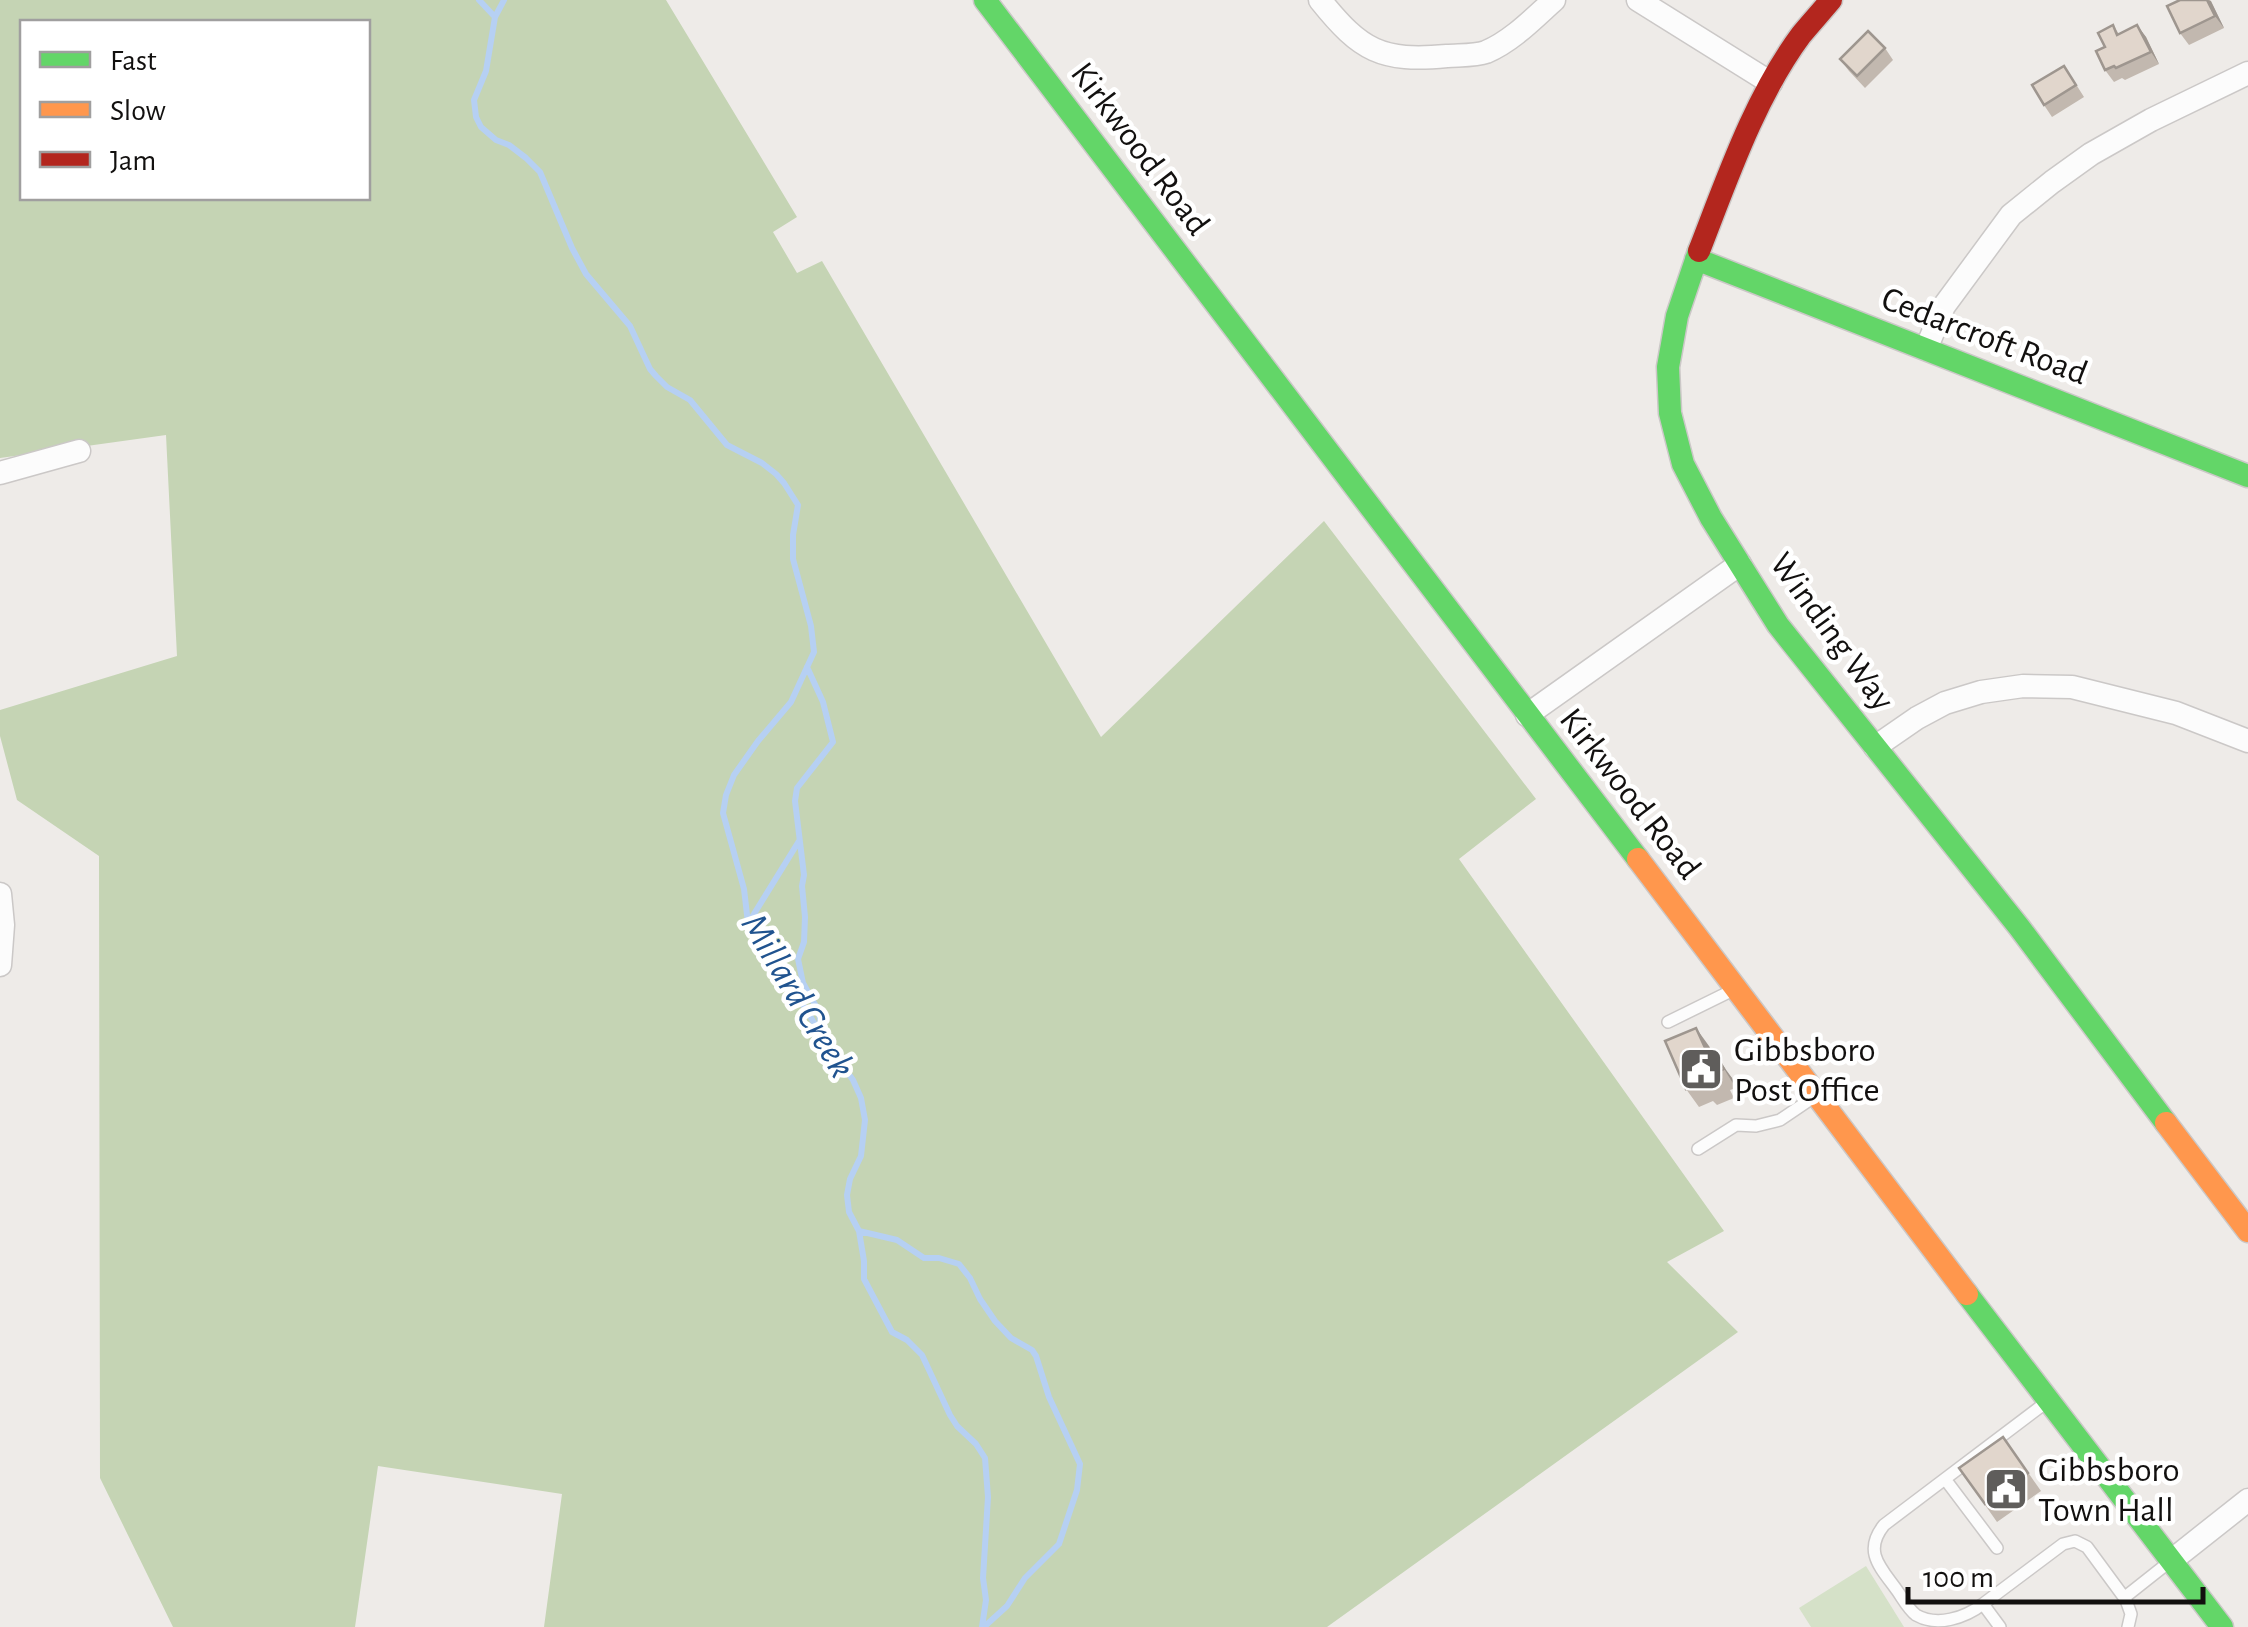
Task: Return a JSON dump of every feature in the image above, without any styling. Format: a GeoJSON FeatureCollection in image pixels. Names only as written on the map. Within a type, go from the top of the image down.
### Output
{"type":"FeatureCollection","features":[{"type":"Feature","properties":{"kind":"street","name":"Kirkwood Road"},"geometry":{"type":"LineString","coordinates":[[985,0],[2222,1627]]}},
{"type":"Feature","properties":{"kind":"street"},"geometry":{"type":"LineString","coordinates":[[1320,0],[1365,46],[1386,56],[1417,59],[1484,52],[1520,30],[1554,0]]}},
{"type":"Feature","properties":{"kind":"street"},"geometry":{"type":"LineString","coordinates":[[1638,0],[1771,82]]}},
{"type":"Feature","properties":{"kind":"street","name":"Winding Way"},"geometry":{"type":"LineString","coordinates":[[1831,0],[1800,37],[1771,82],[1730,170],[1696,259],[1678,316],[1668,367],[1670,413],[1683,464],[1710,518],[1778,625],[2019,927],[2248,1231]]}},
{"type":"Feature","properties":{"kind":"street"},"geometry":{"type":"LineString","coordinates":[[1926,349],[1944,306],[2011,215],[2091,154],[2248,73]]}},
{"type":"Feature","properties":{"kind":"street","name":"Cedarcroft Road"},"geometry":{"type":"LineString","coordinates":[[1696,259],[2248,476]]}},
{"type":"Feature","properties":{"kind":"street"},"geometry":{"type":"LineString","coordinates":[[0,472],[79,451]]}},
{"type":"Feature","properties":{"kind":"street"},"geometry":{"type":"LineString","coordinates":[[1527,715],[1740,564]]}},
{"type":"Feature","properties":{"kind":"street"},"geometry":{"type":"LineString","coordinates":[[1875,747],[1945,703],[1981,692],[2023,686],[2072,687],[2176,714],[2248,741]]}},
{"type":"Feature","properties":{"kind":"street"},"geometry":{"type":"LineString","coordinates":[[0,894],[0,966]]}},
{"type":"Feature","properties":{"kind":"street"},"geometry":{"type":"LineString","coordinates":[[2171,1561],[2248,1500]]}},
{"type":"Feature","properties":{"kind":"lane"},"geometry":{"type":"LineString","coordinates":[[1668,1022],[1736,988]]}},
{"type":"Feature","properties":{"kind":"lane"},"geometry":{"type":"LineString","coordinates":[[1698,1148],[1736,1126],[1780,1120],[1818,1095]]}},
{"type":"Feature","properties":{"kind":"lane"},"geometry":{"type":"LineString","coordinates":[[2048,1401],[1881,1527],[1874,1542],[1876,1562],[1916,1615],[1942,1622],[1958,1620],[2073,1541],[2087,1547],[2125,1598],[2130,1612],[2128,1627]]}},
{"type":"Feature","properties":{"kind":"lane"},"geometry":{"type":"LineString","coordinates":[[1945,1478],[1997,1548]]}},
{"type":"Feature","properties":{"kind":"lane"},"geometry":{"type":"LineString","coordinates":[[2125,1598],[2171,1561]]}},
{"type":"Feature","properties":{"kind":"lane"},"geometry":{"type":"LineString","coordinates":[[1983,1604],[2000,1627]]}},
{"type":"Feature","properties":{"kind":"green space"},"geometry":{"type":"Polygon","coordinates":[[[0,0],[666,0],[797,217],[773,232],[797,273],[822,261],[1101,737],[1324,521],[1536,799],[1459,859],[1724,1231],[1667,1262],[1738,1332],[1327,1627],[544,1627],[562,1494],[378,1466],[355,1627],[173,1627],[100,1478],[99,856],[17,800],[0,736],[0,710],[177,656],[166,435],[0,458],[0,0]]]}},
{"type":"Feature","properties":{"kind":"green space"},"geometry":{"type":"Polygon","coordinates":[[[1866,1566],[1904,1627],[1811,1627],[1799,1608],[1866,1566]]]}},
{"type":"Feature","properties":{"kind":"building"},"geometry":{"type":"Polygon","coordinates":[[[2180,0],[2207,0],[2215,16],[2180,33],[2167,6],[2180,0]]]}},
{"type":"Feature","properties":{"kind":"building"},"geometry":{"type":"Polygon","coordinates":[[[2113,25],[2117,35],[2137,25],[2151,52],[2105,70],[2096,51],[2105,47],[2098,33],[2113,25]]]}},
{"type":"Feature","properties":{"kind":"building"},"geometry":{"type":"Polygon","coordinates":[[[1868,31],[1885,48],[1857,76],[1840,59],[1868,31]]]}},
{"type":"Feature","properties":{"kind":"building"},"geometry":{"type":"Polygon","coordinates":[[[2064,66],[2076,85],[2044,105],[2032,85],[2064,66]]]}},
{"type":"Feature","properties":{"kind":"building"},"geometry":{"type":"Polygon","coordinates":[[[1696,1028],[1712,1063],[1719,1060],[1724,1069],[1718,1072],[1721,1079],[1704,1087],[1702,1082],[1686,1089],[1665,1041],[1696,1028]]]}},
{"type":"Feature","properties":{"kind":"building"},"geometry":{"type":"Polygon","coordinates":[[[2003,1437],[2028,1473],[1985,1504],[1959,1468],[2003,1437]]]}},
{"type":"Feature","properties":{"kind":"waterway"},"geometry":{"type":"LineString","coordinates":[[479,0],[495,17]]}},
{"type":"Feature","properties":{"kind":"waterway","name":"Millard Creek"},"geometry":{"type":"LineString","coordinates":[[504,0],[495,17],[486,71],[474,100],[481,127],[540,172],[586,274],[630,326],[650,369],[667,387],[690,400],[727,445],[776,474],[798,505],[793,559],[814,652],[791,702],[734,775],[723,813],[744,889],[748,923],[853,1080],[861,1098],[865,1120],[861,1156],[847,1195],[849,1212],[859,1231],[864,1279],[892,1332],[922,1355],[950,1415],[985,1458],[988,1497],[982,1627]]}},
{"type":"Feature","properties":{"kind":"waterway"},"geometry":{"type":"LineString","coordinates":[[807,667],[823,702],[833,742],[797,788],[795,801],[805,917],[804,942],[798,959],[823,1033]]}},
{"type":"Feature","properties":{"kind":"waterway"},"geometry":{"type":"LineString","coordinates":[[749,922],[799,841]]}},
{"type":"Feature","properties":{"kind":"waterway"},"geometry":{"type":"LineString","coordinates":[[859,1231],[897,1240],[924,1258],[959,1264],[995,1321],[1036,1356],[1049,1397],[1080,1464],[1077,1490],[1059,1544],[984,1627]]}},
{"type":"Feature","properties":{"kind":"traffic: fast"},"geometry":{"type":"LineString","coordinates":[[985,0],[1638,859]]}},
{"type":"Feature","properties":{"kind":"traffic: fast"},"geometry":{"type":"LineString","coordinates":[[1699,251],[1677,316],[1668,367],[1670,413],[1683,464],[1711,518],[1778,625],[2019,927],[2166,1123]]}},
{"type":"Feature","properties":{"kind":"traffic: fast"},"geometry":{"type":"LineString","coordinates":[[1696,259],[2248,476]]}},
{"type":"Feature","properties":{"kind":"traffic: fast"},"geometry":{"type":"LineString","coordinates":[[1967,1294],[2222,1627]]}},
{"type":"Feature","properties":{"kind":"traffic: slow"},"geometry":{"type":"LineString","coordinates":[[1638,859],[1967,1294]]}},
{"type":"Feature","properties":{"kind":"traffic: slow"},"geometry":{"type":"LineString","coordinates":[[2166,1123],[2248,1231]]}},
{"type":"Feature","properties":{"kind":"traffic: jam"},"geometry":{"type":"LineString","coordinates":[[1699,251],[1743,139],[1770,85],[1801,35],[1831,0]]}},
{"type":"Feature","properties":{"kind":"place","name":"Gibbsboro Post Office"},"geometry":{"type":"Point","coordinates":[1701,1069]}},
{"type":"Feature","properties":{"kind":"place","name":"Gibbsboro Town Hall"},"geometry":{"type":"Point","coordinates":[2006,1489]}}]}
